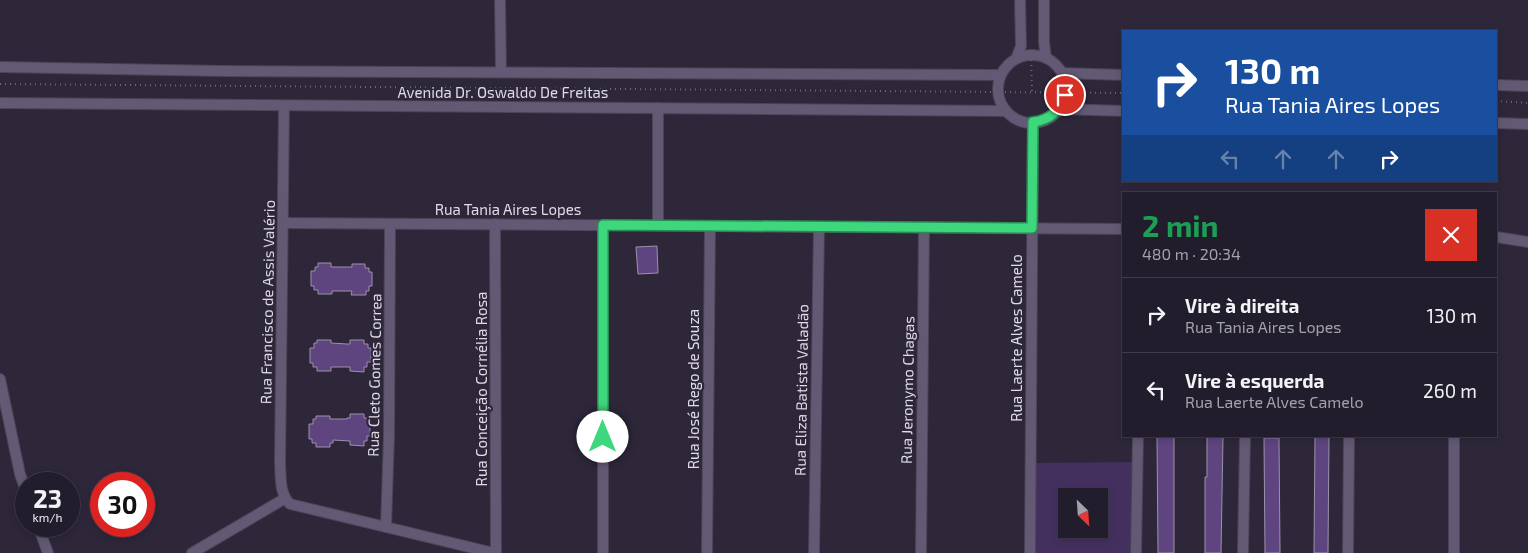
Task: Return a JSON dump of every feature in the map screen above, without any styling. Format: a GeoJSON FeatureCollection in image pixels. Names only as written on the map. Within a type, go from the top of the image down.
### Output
{"type":"FeatureCollection","features":[{"type":"Feature","properties":{"kind":"street"},"geometry":{"type":"LineString","coordinates":[[500,0],[500,72]]}},
{"type":"Feature","properties":{"kind":"street"},"geometry":{"type":"LineString","coordinates":[[1016,59],[1021,46],[1020,0]]}},
{"type":"Feature","properties":{"kind":"street"},"geometry":{"type":"LineString","coordinates":[[1044,0],[1046,58]]}},
{"type":"Feature","properties":{"kind":"street"},"geometry":{"type":"LineString","coordinates":[[1032,55],[1046,58],[1058,67],[1065,80],[1063,102],[1059,109],[1047,119],[1033,122],[1018,120],[1002,104],[998,92],[1001,75],[1010,63],[1016,59],[1032,55]]}},
{"type":"Feature","properties":{"kind":"street","name":"Avenida Dr. Oswaldo De Freitas"},"geometry":{"type":"LineString","coordinates":[[0,67],[232,71],[1001,75]]}},
{"type":"Feature","properties":{"kind":"street"},"geometry":{"type":"LineString","coordinates":[[1062,73],[1122,75]]}},
{"type":"Feature","properties":{"kind":"street"},"geometry":{"type":"LineString","coordinates":[[1497,85],[1528,86]]}},
{"type":"Feature","properties":{"kind":"street","name":"Avenida Dr. Oswaldo De Freitas"},"geometry":{"type":"LineString","coordinates":[[0,103],[1006,110]]}},
{"type":"Feature","properties":{"kind":"street","name":"Rua Francisco de Assis Valério"},"geometry":{"type":"LineString","coordinates":[[284,106],[280,462],[284,499]]}},
{"type":"Feature","properties":{"kind":"street"},"geometry":{"type":"LineString","coordinates":[[658,108],[658,226]]}},
{"type":"Feature","properties":{"kind":"street"},"geometry":{"type":"LineString","coordinates":[[1059,109],[1122,111]]}},
{"type":"Feature","properties":{"kind":"street","name":"Rua Laerte Alves Camelo"},"geometry":{"type":"LineString","coordinates":[[1030,553],[1033,122]]}},
{"type":"Feature","properties":{"kind":"street"},"geometry":{"type":"LineString","coordinates":[[1497,123],[1528,124]]}},
{"type":"Feature","properties":{"kind":"street","name":"Rua Tania Aires Lopes"},"geometry":{"type":"LineString","coordinates":[[283,223],[1122,229]]}},
{"type":"Feature","properties":{"kind":"street","name":"Rua Cleto Gomes Correa"},"geometry":{"type":"LineString","coordinates":[[386,527],[389,435],[390,224]]}},
{"type":"Feature","properties":{"kind":"street","name":"Rua Conceição Cornélia Rosa"},"geometry":{"type":"LineString","coordinates":[[495,224],[495,553]]}},
{"type":"Feature","properties":{"kind":"street"},"geometry":{"type":"LineString","coordinates":[[603,225],[603,553]]}},
{"type":"Feature","properties":{"kind":"street","name":"Rua José Rego de Souza"},"geometry":{"type":"LineString","coordinates":[[707,553],[710,226]]}},
{"type":"Feature","properties":{"kind":"street","name":"Rua Eliza Batista Valadão"},"geometry":{"type":"LineString","coordinates":[[814,553],[819,227]]}},
{"type":"Feature","properties":{"kind":"street","name":"Rua Jeronymo Chagas"},"geometry":{"type":"LineString","coordinates":[[921,553],[924,227]]}},
{"type":"Feature","properties":{"kind":"street"},"geometry":{"type":"LineString","coordinates":[[1497,237],[1528,242]]}},
{"type":"Feature","properties":{"kind":"street"},"geometry":{"type":"LineString","coordinates":[[0,379],[20,472]]}},
{"type":"Feature","properties":{"kind":"street"},"geometry":{"type":"LineString","coordinates":[[1136,553],[1138,437]]}},
{"type":"Feature","properties":{"kind":"street"},"geometry":{"type":"LineString","coordinates":[[1243,553],[1245,437]]}},
{"type":"Feature","properties":{"kind":"street"},"geometry":{"type":"LineString","coordinates":[[1348,553],[1349,437]]}},
{"type":"Feature","properties":{"kind":"street"},"geometry":{"type":"LineString","coordinates":[[1454,437],[1454,553]]}},
{"type":"Feature","properties":{"kind":"street"},"geometry":{"type":"LineString","coordinates":[[192,553],[284,499],[290,504],[495,553]]}},
{"type":"Feature","properties":{"kind":"street"},"geometry":{"type":"LineString","coordinates":[[42,537],[48,553]]}},
{"type":"Feature","properties":{"kind":"path"},"geometry":{"type":"LineString","coordinates":[[0,84],[1122,93]]}},
{"type":"Feature","properties":{"kind":"path"},"geometry":{"type":"LineString","coordinates":[[1497,101],[1528,103]]}},
{"type":"Feature","properties":{"kind":"shaded area"},"geometry":{"type":"Polygon","coordinates":[[[1138,462],[1136,553],[1030,553],[1030,463],[1138,462]]]}},
{"type":"Feature","properties":{"kind":"building"},"geometry":{"type":"Polygon","coordinates":[[[657,246],[658,273],[638,274],[636,247],[657,246]]]}},
{"type":"Feature","properties":{"kind":"building"},"geometry":{"type":"Polygon","coordinates":[[[318,263],[331,263],[331,267],[352,267],[352,264],[365,264],[365,268],[369,268],[369,272],[372,272],[372,286],[369,286],[369,291],[366,291],[366,295],[351,295],[352,291],[332,291],[332,294],[318,294],[318,290],[314,290],[314,286],[311,286],[311,271],[315,271],[318,263]]]}},
{"type":"Feature","properties":{"kind":"building"},"geometry":{"type":"Polygon","coordinates":[[[317,340],[331,340],[331,343],[350,344],[350,340],[364,340],[364,344],[368,344],[368,348],[371,348],[371,362],[367,362],[364,372],[350,371],[350,367],[331,367],[331,371],[317,371],[317,367],[313,367],[313,363],[310,363],[310,348],[314,348],[314,343],[317,343],[317,340]]]}},
{"type":"Feature","properties":{"kind":"building"},"geometry":{"type":"Polygon","coordinates":[[[350,414],[364,414],[364,418],[368,418],[368,422],[370,422],[370,436],[367,436],[367,441],[364,441],[364,446],[350,445],[350,441],[333,440],[333,443],[330,443],[330,447],[316,447],[316,443],[312,443],[312,439],[309,439],[309,424],[313,424],[313,419],[316,419],[316,416],[330,416],[330,419],[347,419],[350,418],[350,414]]]}},
{"type":"Feature","properties":{"kind":"building"},"geometry":{"type":"Polygon","coordinates":[[[1157,437],[1174,437],[1174,553],[1158,553],[1157,437]]]}},
{"type":"Feature","properties":{"kind":"building"},"geometry":{"type":"Polygon","coordinates":[[[1207,437],[1223,437],[1221,553],[1205,553],[1207,437]]]}},
{"type":"Feature","properties":{"kind":"building"},"geometry":{"type":"Polygon","coordinates":[[[1315,437],[1329,437],[1328,553],[1314,553],[1315,437]]]}},
{"type":"Feature","properties":{"kind":"building"},"geometry":{"type":"Polygon","coordinates":[[[1264,438],[1279,438],[1280,553],[1265,553],[1264,438]]]}},
{"type":"Feature","properties":{"kind":"route"},"geometry":{"type":"LineString","coordinates":[[603,437],[603,225],[1032,228],[1033,122],[1040,122],[1054,114],[1059,109],[1065,95]]}}]}
